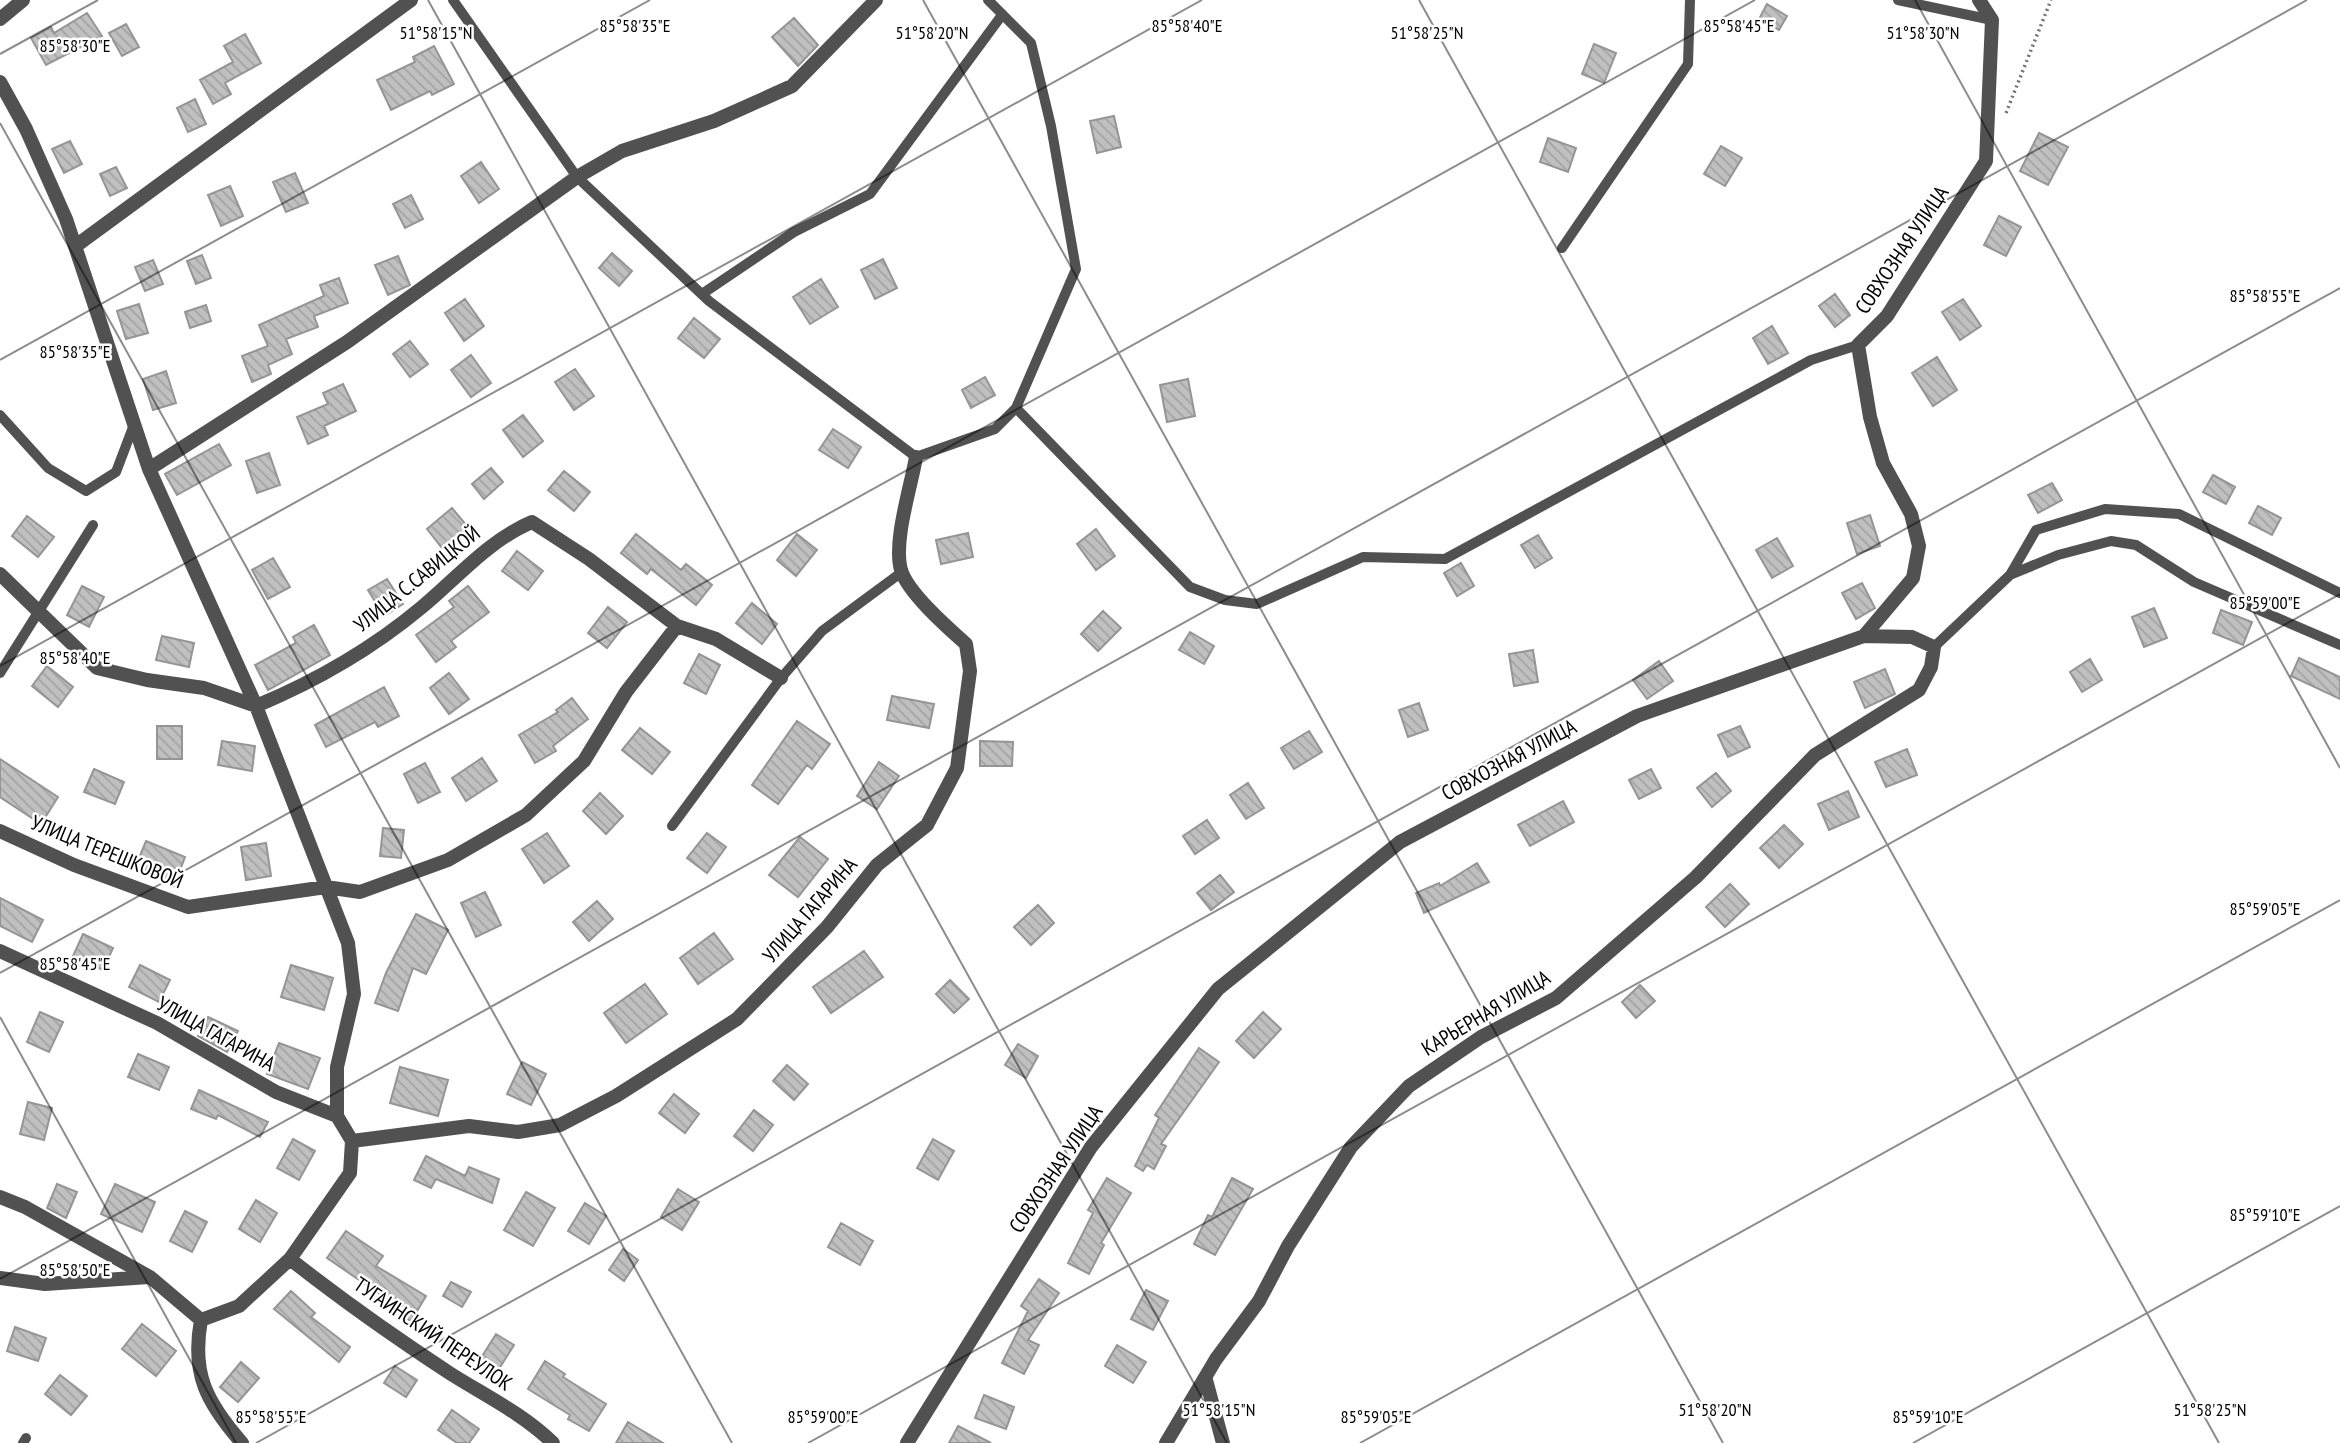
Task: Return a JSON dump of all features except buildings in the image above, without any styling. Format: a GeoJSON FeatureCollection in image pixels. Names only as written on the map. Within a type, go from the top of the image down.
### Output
{"type":"FeatureCollection","features":[{"type":"Feature","properties":{"kind":"street"},"geometry":{"type":"LineString","coordinates":[[0,19],[23,0]]}},
{"type":"Feature","properties":{"kind":"street"},"geometry":{"type":"LineString","coordinates":[[76,244],[411,0]]}},
{"type":"Feature","properties":{"kind":"street"},"geometry":{"type":"LineString","coordinates":[[149,469],[347,342],[577,177],[622,151],[714,121],[792,86],[876,0]]}},
{"type":"Feature","properties":{"kind":"street"},"geometry":{"type":"LineString","coordinates":[[1979,0],[1992,20]]}},
{"type":"Feature","properties":{"kind":"street","name":"СОВХОЗНАЯ УЛИЦА"},"geometry":{"type":"LineString","coordinates":[[907,1443],[1091,1147],[1218,989],[1400,842],[1637,716],[1864,636],[1913,578],[1919,546],[1911,514],[1883,463],[1870,417],[1858,345],[1887,316],[1986,160],[1992,20]]}},
{"type":"Feature","properties":{"kind":"street"},"geometry":{"type":"LineString","coordinates":[[0,82],[32,142],[76,244],[149,469],[256,706],[348,943],[354,993],[337,1067],[337,1116],[352,1141],[350,1173],[290,1259],[239,1306],[201,1320]]}},
{"type":"Feature","properties":{"kind":"street"},"geometry":{"type":"LineString","coordinates":[[902,572],[899,548],[916,457]]}},
{"type":"Feature","properties":{"kind":"street","name":"УЛИЦА С.САВИЦКОЙ"},"geometry":{"type":"LineString","coordinates":[[256,706],[298,688],[369,646],[421,608],[506,533],[533,522],[589,559],[677,626],[716,639],[781,678]]}},
{"type":"Feature","properties":{"kind":"street","name":"УЛИЦА ГАГАРИНА"},"geometry":{"type":"LineString","coordinates":[[352,1141],[469,1126],[518,1132],[560,1125],[616,1096],[737,1019],[827,927],[877,864],[927,825],[957,768],[970,671],[966,644],[938,620],[902,572]]}},
{"type":"Feature","properties":{"kind":"street"},"geometry":{"type":"LineString","coordinates":[[0,574],[97,668],[147,680],[204,688],[256,706]]}},
{"type":"Feature","properties":{"kind":"street","name":"УЛИЦА ТЕРЕШКОВОЙ"},"geometry":{"type":"LineString","coordinates":[[0,831],[75,865],[188,907],[326,887],[360,892],[447,860],[526,815],[584,761],[626,692],[677,626]]}},
{"type":"Feature","properties":{"kind":"street"},"geometry":{"type":"LineString","coordinates":[[1864,636],[1912,637],[1934,647]]}},
{"type":"Feature","properties":{"kind":"street","name":"КАРЬЕРНАЯ УЛИЦА"},"geometry":{"type":"LineString","coordinates":[[1166,1443],[1206,1380],[1216,1359],[1259,1301],[1288,1246],[1351,1147],[1409,1086],[1481,1037],[1556,998],[1696,877],[1815,755],[1919,690],[1931,667],[1934,647]]}},
{"type":"Feature","properties":{"kind":"street","name":"УЛИЦА ГАГАРИНА"},"geometry":{"type":"LineString","coordinates":[[0,951],[157,1023],[276,1092],[337,1116]]}},
{"type":"Feature","properties":{"kind":"street"},"geometry":{"type":"LineString","coordinates":[[0,1197],[24,1207],[150,1277],[201,1320]]}},
{"type":"Feature","properties":{"kind":"street","name":"ТУГАИНСКИЙ ПЕРЕУЛОК"},"geometry":{"type":"LineString","coordinates":[[290,1259],[427,1357],[535,1426],[552,1443]]}},
{"type":"Feature","properties":{"kind":"street"},"geometry":{"type":"LineString","coordinates":[[0,1278],[45,1284],[150,1277]]}},
{"type":"Feature","properties":{"kind":"street"},"geometry":{"type":"LineString","coordinates":[[201,1320],[196,1349],[206,1395],[218,1416],[242,1443]]}},
{"type":"Feature","properties":{"kind":"street"},"geometry":{"type":"LineString","coordinates":[[1206,1380],[1223,1443]]}},
{"type":"Feature","properties":{"kind":"lane"},"geometry":{"type":"LineString","coordinates":[[453,0],[577,177],[702,294],[916,457],[995,429],[1016,408],[1076,269],[1051,126],[1031,43],[988,0]]}},
{"type":"Feature","properties":{"kind":"lane"},"geometry":{"type":"LineString","coordinates":[[1562,248],[1688,64],[1690,0]]}},
{"type":"Feature","properties":{"kind":"lane"},"geometry":{"type":"LineString","coordinates":[[1898,0],[1992,20]]}},
{"type":"Feature","properties":{"kind":"lane"},"geometry":{"type":"LineString","coordinates":[[702,294],[794,232],[870,194],[1002,15]]}},
{"type":"Feature","properties":{"kind":"lane"},"geometry":{"type":"LineString","coordinates":[[1016,408],[1191,587],[1225,600],[1257,604],[1363,557],[1445,559],[1811,360],[1858,345]]}},
{"type":"Feature","properties":{"kind":"lane"},"geometry":{"type":"LineString","coordinates":[[0,415],[48,468],[86,491],[116,472],[135,422]]}},
{"type":"Feature","properties":{"kind":"lane"},"geometry":{"type":"LineString","coordinates":[[1934,647],[2010,575],[2036,530],[2105,509],[2179,514],[2340,593]]}},
{"type":"Feature","properties":{"kind":"lane"},"geometry":{"type":"LineString","coordinates":[[0,673],[93,525]]}},
{"type":"Feature","properties":{"kind":"lane"},"geometry":{"type":"LineString","coordinates":[[2010,575],[2058,555],[2111,541],[2136,545],[2194,582],[2340,645]]}},
{"type":"Feature","properties":{"kind":"lane"},"geometry":{"type":"LineString","coordinates":[[672,826],[781,678],[822,631],[902,572]]}},
{"type":"Feature","properties":{"kind":"path"},"geometry":{"type":"LineString","coordinates":[[2001,124],[2051,0]]}}]}
